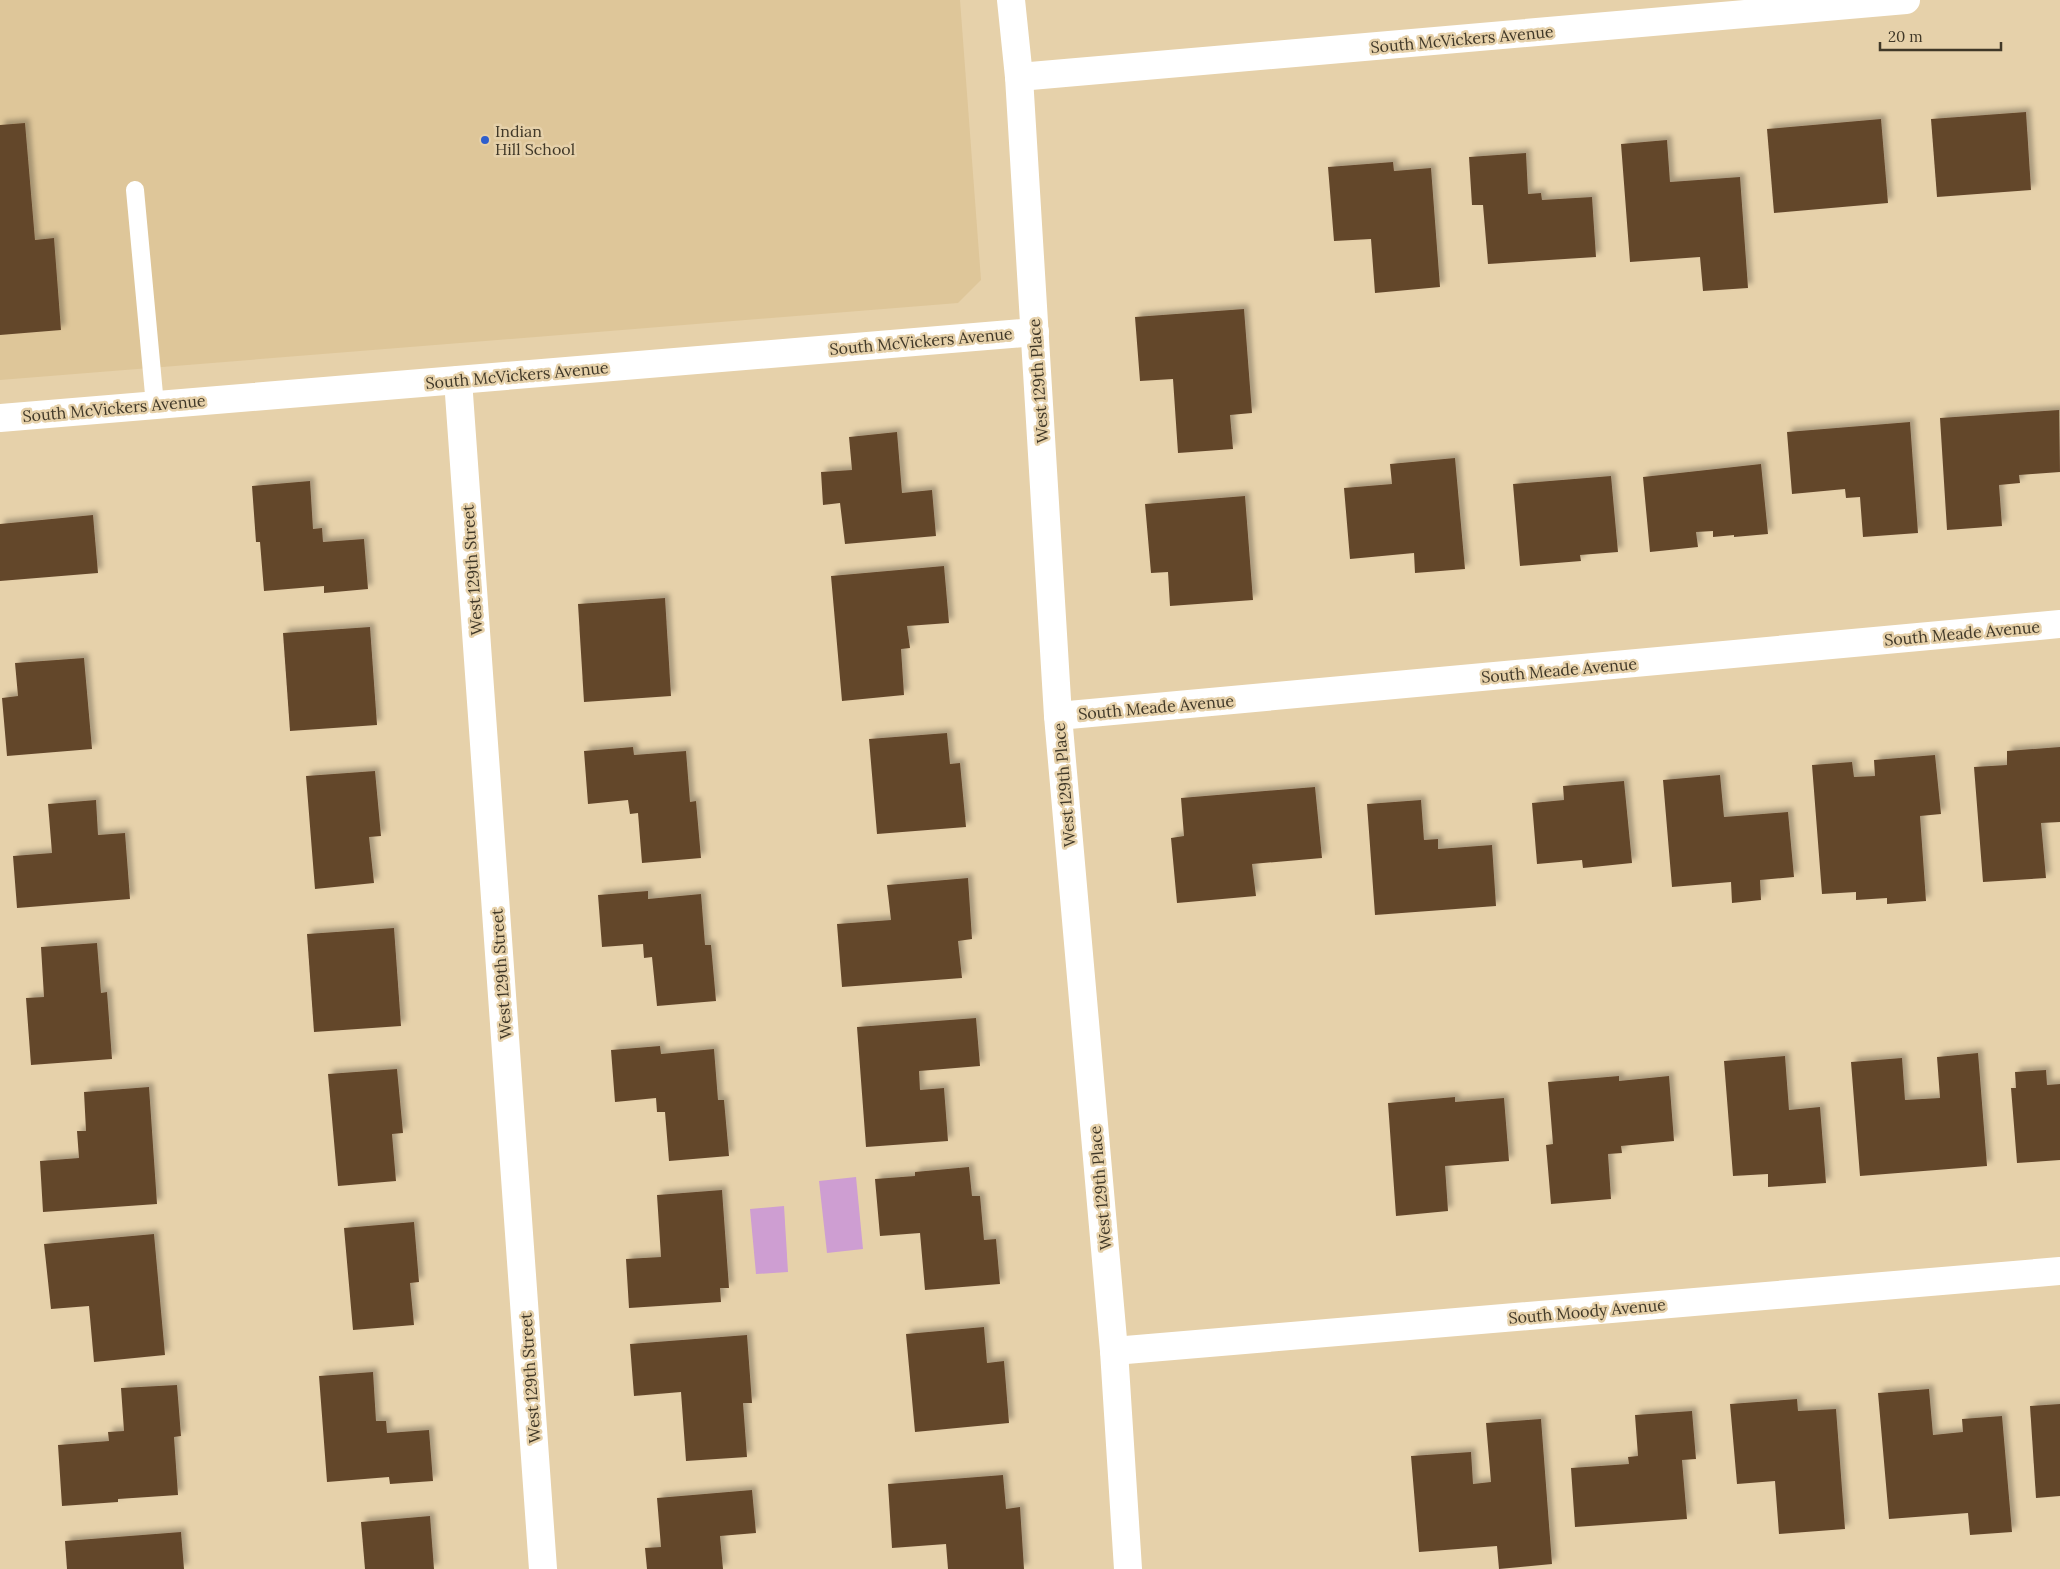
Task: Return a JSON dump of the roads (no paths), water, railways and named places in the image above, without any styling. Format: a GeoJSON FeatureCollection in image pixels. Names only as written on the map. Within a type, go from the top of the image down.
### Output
{"type":"FeatureCollection","features":[{"type":"Feature","properties":{"kind":"street","name":"West 129th Place"},"geometry":{"type":"LineString","coordinates":[[1011,0],[1019,77],[1058,716],[1114,1351],[1128,1569]]}},
{"type":"Feature","properties":{"kind":"street","name":"South McVickers Avenue"},"geometry":{"type":"LineString","coordinates":[[1019,77],[1906,0]]}},
{"type":"Feature","properties":{"kind":"street","name":"South McVickers Avenue"},"geometry":{"type":"LineString","coordinates":[[0,418],[1035,332]]}},
{"type":"Feature","properties":{"kind":"street","name":"West 129th Street"},"geometry":{"type":"LineString","coordinates":[[458,380],[543,1569]]}},
{"type":"Feature","properties":{"kind":"street","name":"South Meade Avenue"},"geometry":{"type":"LineString","coordinates":[[1058,716],[2060,624]]}},
{"type":"Feature","properties":{"kind":"street","name":"South Moody Avenue"},"geometry":{"type":"LineString","coordinates":[[1114,1351],[2060,1271]]}},
{"type":"Feature","properties":{"kind":"lane"},"geometry":{"type":"LineString","coordinates":[[135,190],[155,405]]}},
{"type":"Feature","properties":{"kind":"place","name":"Indian Hill School"},"geometry":{"type":"Point","coordinates":[485,140]}}]}
